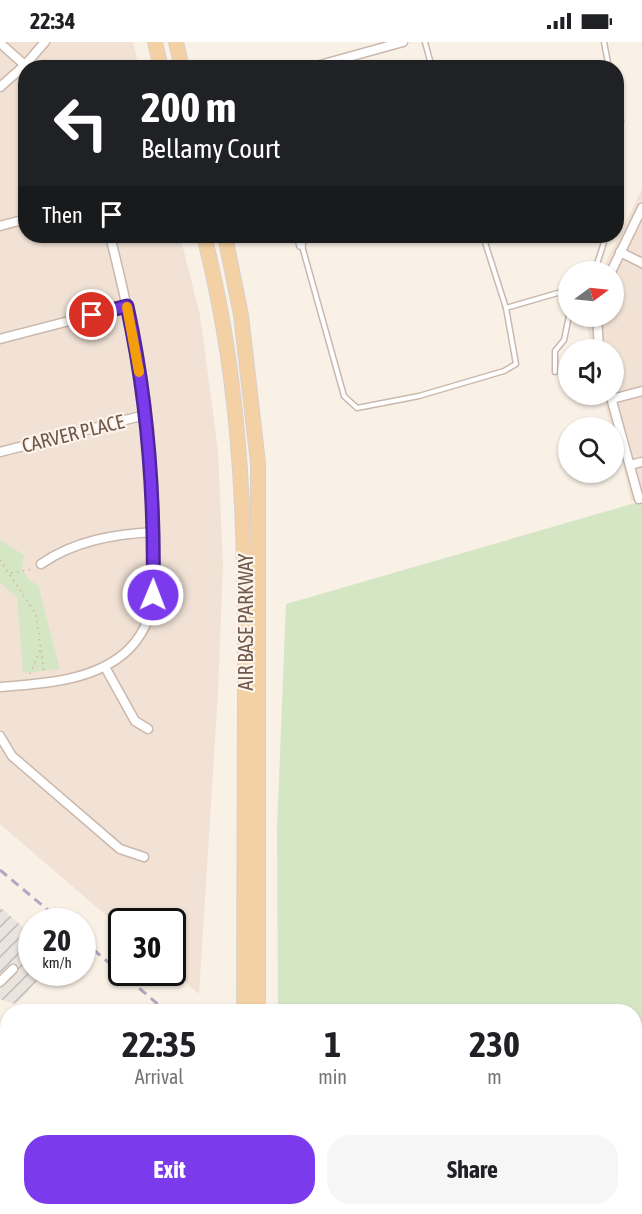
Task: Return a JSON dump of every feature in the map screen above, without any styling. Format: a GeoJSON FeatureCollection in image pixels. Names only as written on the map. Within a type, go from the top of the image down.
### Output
{"type":"FeatureCollection","features":[{"type":"Feature","properties":{"kind":"main road"},"geometry":{"type":"LineString","coordinates":[[155,42],[159,60]]}},
{"type":"Feature","properties":{"kind":"main road"},"geometry":{"type":"LineString","coordinates":[[176,42],[180,60]]}},
{"type":"Feature","properties":{"kind":"main road","name":"AIR BASE PARKWAY"},"geometry":{"type":"LineString","coordinates":[[206,243],[223,319],[236,403],[242,464],[245,553],[244,1004]]}},
{"type":"Feature","properties":{"kind":"main road","name":"AIR BASE PARKWAY"},"geometry":{"type":"LineString","coordinates":[[226,243],[241,315],[258,463],[258,1004]]}},
{"type":"Feature","properties":{"kind":"street"},"geometry":{"type":"LineString","coordinates":[[32,60],[45,42]]}},
{"type":"Feature","properties":{"kind":"street"},"geometry":{"type":"LineString","coordinates":[[338,60],[403,42]]}},
{"type":"Feature","properties":{"kind":"street"},"geometry":{"type":"LineString","coordinates":[[0,43],[20,60]]}},
{"type":"Feature","properties":{"kind":"street"},"geometry":{"type":"LineString","coordinates":[[0,87],[18,73]]}},
{"type":"Feature","properties":{"kind":"street"},"geometry":{"type":"LineString","coordinates":[[616,261],[642,208]]}},
{"type":"Feature","properties":{"kind":"street"},"geometry":{"type":"LineString","coordinates":[[0,226],[18,221]]}},
{"type":"Feature","properties":{"kind":"street"},"geometry":{"type":"LineString","coordinates":[[0,687],[63,679],[105,667],[128,650],[141,635],[149,618],[153,595],[154,532],[146,415],[127,306],[112,243]]}},
{"type":"Feature","properties":{"kind":"street"},"geometry":{"type":"LineString","coordinates":[[620,252],[642,263]]}},
{"type":"Feature","properties":{"kind":"street"},"geometry":{"type":"LineString","coordinates":[[0,339],[127,306]]}},
{"type":"Feature","properties":{"kind":"street"},"geometry":{"type":"LineString","coordinates":[[624,394],[642,391]]}},
{"type":"Feature","properties":{"kind":"street"},"geometry":{"type":"LineString","coordinates":[[613,405],[639,499]]}},
{"type":"Feature","properties":{"kind":"street","name":"CARVER PLACE"},"geometry":{"type":"LineString","coordinates":[[0,452],[146,415]]}},
{"type":"Feature","properties":{"kind":"street"},"geometry":{"type":"LineString","coordinates":[[630,465],[642,462]]}},
{"type":"Feature","properties":{"kind":"street"},"geometry":{"type":"LineString","coordinates":[[42,564],[63,549],[123,534],[154,532]]}},
{"type":"Feature","properties":{"kind":"street"},"geometry":{"type":"LineString","coordinates":[[105,667],[135,721],[148,729]]}},
{"type":"Feature","properties":{"kind":"street"},"geometry":{"type":"LineString","coordinates":[[0,736],[12,756],[120,849],[144,857]]}},
{"type":"Feature","properties":{"kind":"street"},"geometry":{"type":"LineString","coordinates":[[0,982],[14,969]]}},
{"type":"Feature","properties":{"kind":"lane"},"geometry":{"type":"LineString","coordinates":[[425,42],[430,60]]}},
{"type":"Feature","properties":{"kind":"lane"},"geometry":{"type":"LineString","coordinates":[[604,42],[607,60]]}},
{"type":"Feature","properties":{"kind":"lane"},"geometry":{"type":"LineString","coordinates":[[301,245],[344,396],[357,408],[419,396],[504,371],[516,364],[506,308],[485,243]]}},
{"type":"Feature","properties":{"kind":"lane"},"geometry":{"type":"LineString","coordinates":[[598,261],[604,243]]}},
{"type":"Feature","properties":{"kind":"lane"},"geometry":{"type":"LineString","coordinates":[[506,308],[558,293]]}},
{"type":"Feature","properties":{"kind":"lane"},"geometry":{"type":"LineString","coordinates":[[555,372],[555,351],[564,340],[567,327]]}},
{"type":"Feature","properties":{"kind":"path"},"geometry":{"type":"LineString","coordinates":[[0,560],[36,614],[44,672]]}},
{"type":"Feature","properties":{"kind":"path"},"geometry":{"type":"LineString","coordinates":[[10,573],[29,571],[42,564]]}},
{"type":"Feature","properties":{"kind":"path"},"geometry":{"type":"LineString","coordinates":[[30,674],[41,647]]}},
{"type":"Feature","properties":{"kind":"shaded area"},"geometry":{"type":"Polygon","coordinates":[[[0,42],[133,42],[137,60],[18,60],[18,243],[182,243],[200,315],[218,450],[223,565],[218,694],[199,994],[186,982],[186,908],[108,908],[108,917],[0,824],[0,42]]]}},
{"type":"Feature","properties":{"kind":"shaded area"},"geometry":{"type":"Polygon","coordinates":[[[642,189],[642,498],[631,501],[624,471],[624,417],[608,417],[605,405],[624,405],[624,339],[589,339],[589,327],[624,327],[624,261],[607,261],[616,243],[624,243],[624,226],[642,189]]]}},
{"type":"Feature","properties":{"kind":"shaded area"},"geometry":{"type":"Polygon","coordinates":[[[0,907],[18,923],[18,986],[32,986],[20,1001],[14,1004],[0,999],[0,907]]]}},
{"type":"Feature","properties":{"kind":"green space"},"geometry":{"type":"Polygon","coordinates":[[[642,501],[642,1004],[278,1004],[277,828],[286,604],[642,501]]]}},
{"type":"Feature","properties":{"kind":"green space"},"geometry":{"type":"Polygon","coordinates":[[[0,540],[24,555],[22,569],[30,581],[38,585],[60,669],[23,673],[17,597],[0,583],[0,540]]]}},
{"type":"Feature","properties":{"kind":"railway"},"geometry":{"type":"LineString","coordinates":[[0,870],[45,908]]}},
{"type":"Feature","properties":{"kind":"railway"},"geometry":{"type":"LineString","coordinates":[[96,952],[158,1004]]}},
{"type":"Feature","properties":{"kind":"slow traffic"},"geometry":{"type":"LineString","coordinates":[[127,307],[139,372]]}},
{"type":"Feature","properties":{"kind":"route"},"geometry":{"type":"LineString","coordinates":[[92,315],[127,306],[146,415],[153,495],[153,595]]}}]}
